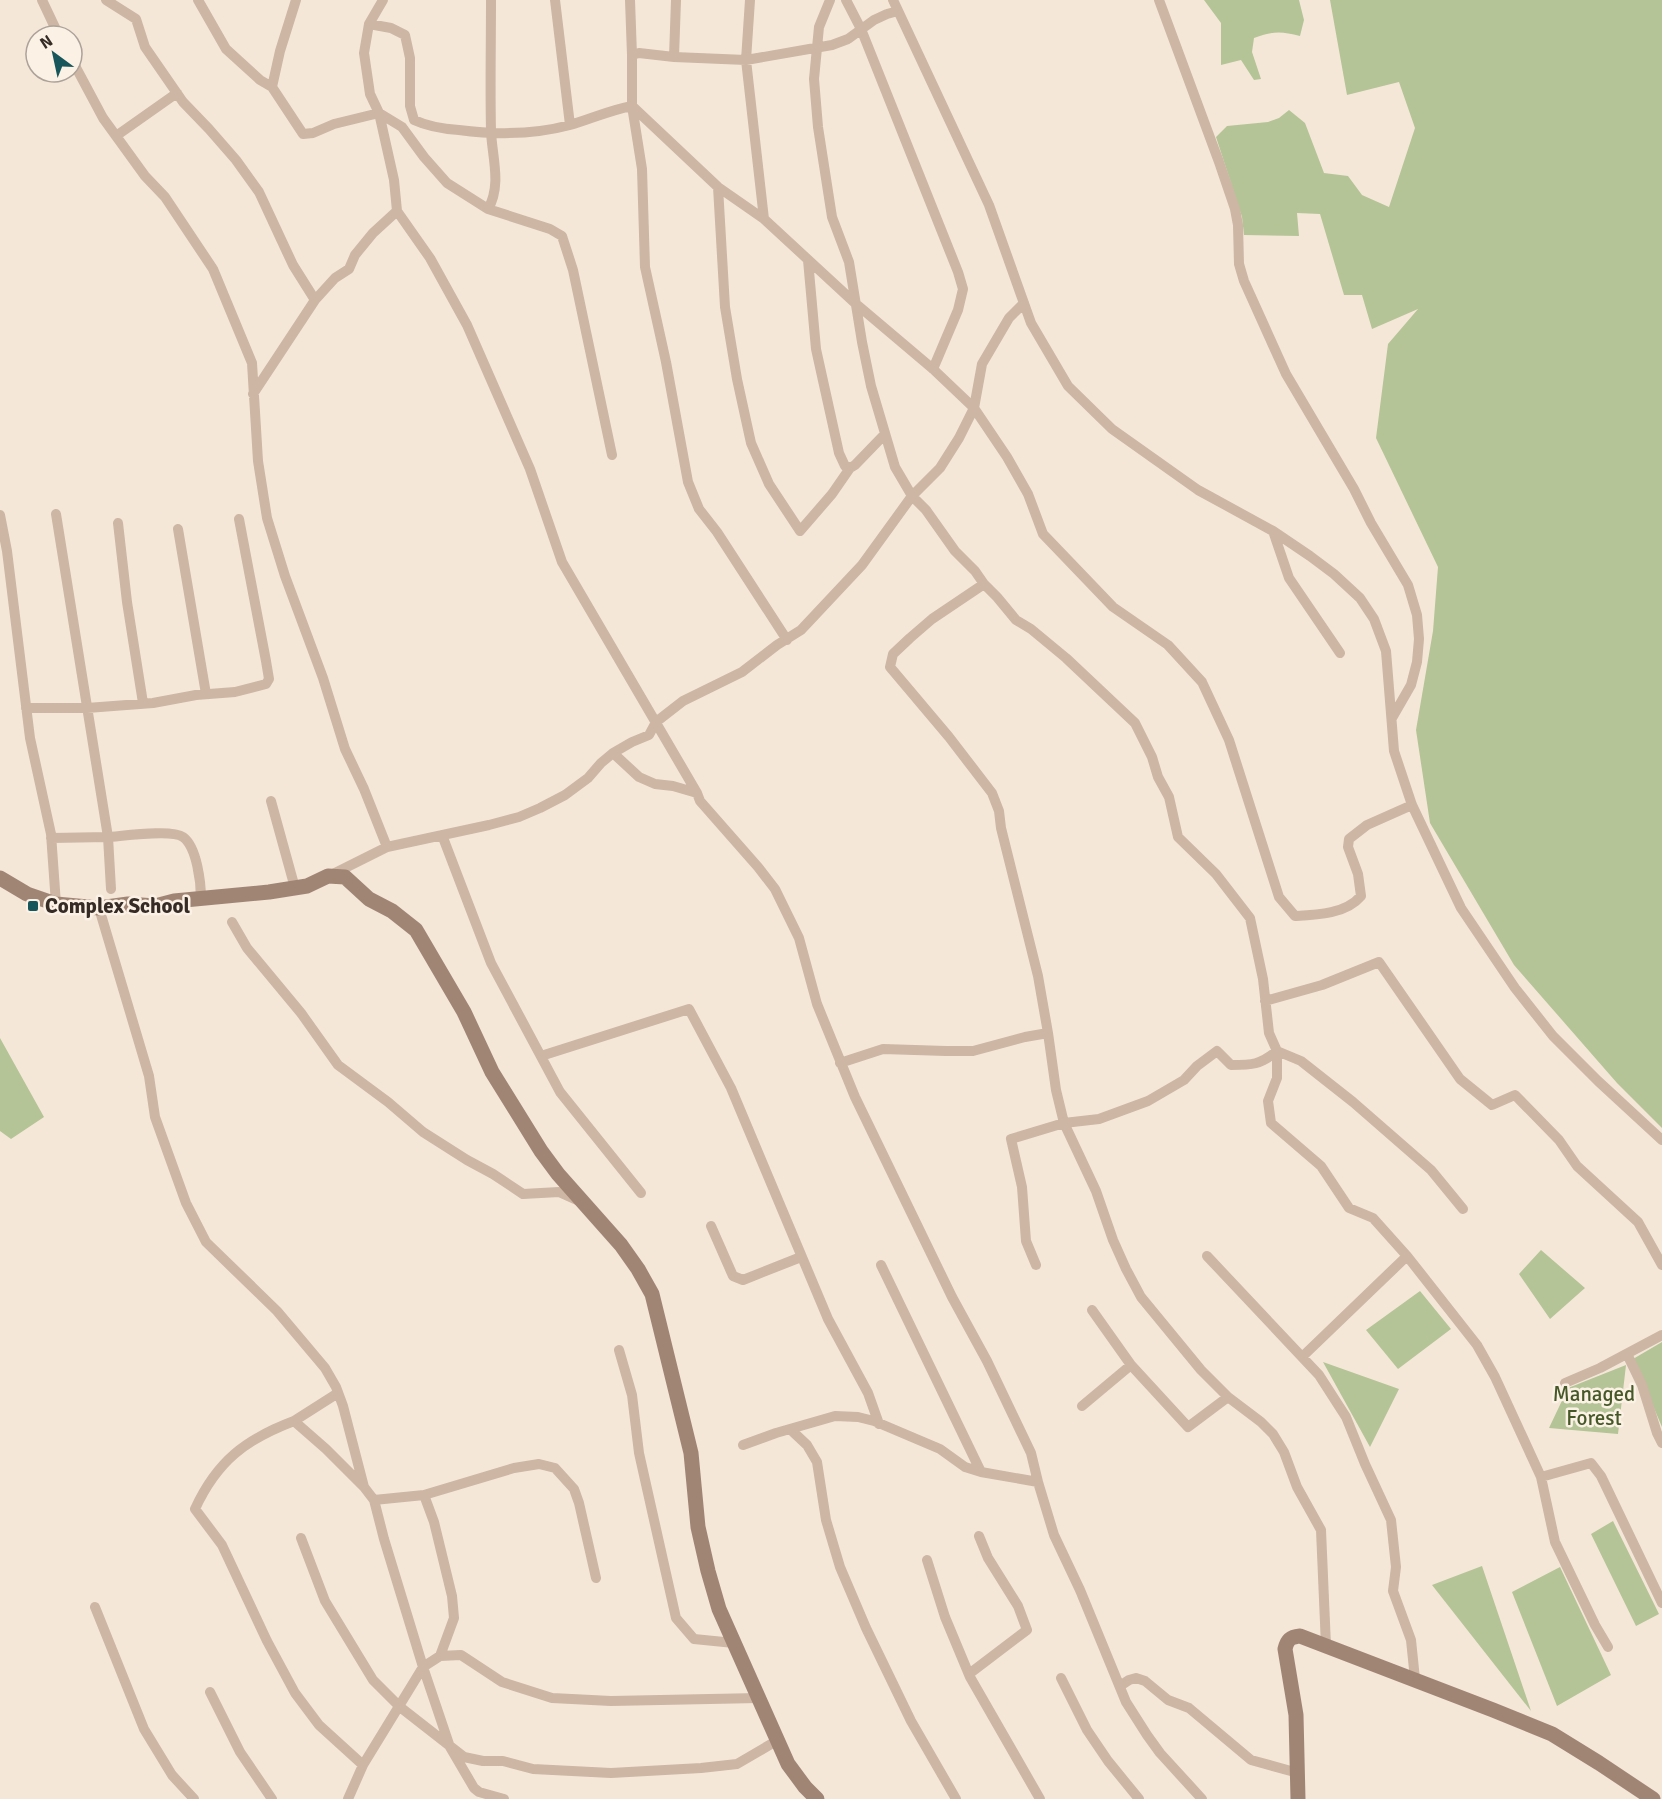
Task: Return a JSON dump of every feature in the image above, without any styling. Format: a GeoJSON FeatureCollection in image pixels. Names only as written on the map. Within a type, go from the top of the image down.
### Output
{"type":"FeatureCollection","features":[{"type":"Feature","properties":{"kind":"main road"},"geometry":{"type":"LineString","coordinates":[[0,878],[27,894],[56,904],[99,908],[128,904],[155,906],[174,901],[269,892],[307,886],[328,876],[345,877],[369,899],[392,910],[416,930],[464,1012],[492,1072],[541,1151],[558,1174],[621,1245],[652,1294],[691,1453],[698,1527],[719,1609],[788,1764],[817,1799]]}},
{"type":"Feature","properties":{"kind":"main road"},"geometry":{"type":"LineString","coordinates":[[1298,1799],[1296,1715],[1285,1658],[1286,1642],[1300,1636],[1552,1734],[1653,1799]]}},
{"type":"Feature","properties":{"kind":"street"},"geometry":{"type":"LineString","coordinates":[[42,0],[53,24]]}},
{"type":"Feature","properties":{"kind":"street"},"geometry":{"type":"LineString","coordinates":[[106,0],[136,19],[145,47],[177,93],[236,160],[259,192],[293,266],[315,300]]}},
{"type":"Feature","properties":{"kind":"street"},"geometry":{"type":"LineString","coordinates":[[198,0],[226,49],[260,80],[272,87],[303,134],[379,113],[402,127],[447,183],[488,209],[550,229],[562,236],[573,270],[612,455]]}},
{"type":"Feature","properties":{"kind":"street"},"geometry":{"type":"LineString","coordinates":[[272,87],[280,51],[296,0]]}},
{"type":"Feature","properties":{"kind":"street"},"geometry":{"type":"LineString","coordinates":[[383,0],[369,24],[364,53],[370,94],[379,113],[394,180],[397,211],[430,258],[467,325],[530,469],[562,562],[700,801],[758,867],[775,890],[799,938],[817,1004],[840,1063],[899,1190],[1031,1453],[1054,1535],[1080,1590],[1126,1702],[1147,1735],[1202,1799]]}},
{"type":"Feature","properties":{"kind":"street"},"geometry":{"type":"LineString","coordinates":[[488,209],[493,200],[496,173],[491,134],[490,0]]}},
{"type":"Feature","properties":{"kind":"street"},"geometry":{"type":"LineString","coordinates":[[555,0],[570,125]]}},
{"type":"Feature","properties":{"kind":"street"},"geometry":{"type":"LineString","coordinates":[[630,0],[632,106],[642,169],[645,267],[666,362],[688,482],[699,509],[717,532],[787,640]]}},
{"type":"Feature","properties":{"kind":"street"},"geometry":{"type":"LineString","coordinates":[[674,57],[676,0]]}},
{"type":"Feature","properties":{"kind":"street"},"geometry":{"type":"LineString","coordinates":[[750,0],[746,60],[764,219]]}},
{"type":"Feature","properties":{"kind":"street"},"geometry":{"type":"LineString","coordinates":[[830,0],[819,27],[814,79],[818,127],[832,217],[849,262],[869,375],[895,467],[912,496],[1016,620],[1031,629],[1066,658],[1135,723],[1169,797],[1178,837],[1216,874],[1250,918],[1263,979],[1269,1033],[1277,1051],[1277,1078],[1268,1101],[1271,1123],[1320,1166],[1349,1208],[1372,1218],[1407,1256],[1477,1345],[1530,1450],[1541,1477],[1555,1542],[1608,1647]]}},
{"type":"Feature","properties":{"kind":"street"},"geometry":{"type":"LineString","coordinates":[[846,0],[861,29],[963,289],[958,310],[933,369]]}},
{"type":"Feature","properties":{"kind":"street"},"geometry":{"type":"LineString","coordinates":[[893,0],[989,205],[1031,323],[1068,386],[1112,429],[1198,490],[1273,531],[1334,574],[1360,597],[1374,620],[1386,651],[1395,751],[1412,804],[1461,908],[1515,988],[1554,1036],[1598,1081],[1662,1140]]}},
{"type":"Feature","properties":{"kind":"street"},"geometry":{"type":"LineString","coordinates":[[1159,0],[1220,162],[1235,209],[1238,225],[1239,264],[1244,281],[1286,374],[1408,585],[1418,615],[1417,662],[1411,685],[1392,718]]}},
{"type":"Feature","properties":{"kind":"street"},"geometry":{"type":"LineString","coordinates":[[632,55],[639,53],[746,60],[832,45],[848,39],[874,20],[898,11]]}},
{"type":"Feature","properties":{"kind":"street"},"geometry":{"type":"LineString","coordinates":[[369,24],[391,28],[405,35],[410,58],[410,106],[414,120],[429,127],[491,134],[530,133],[570,125],[632,106]]}},
{"type":"Feature","properties":{"kind":"street"},"geometry":{"type":"LineString","coordinates":[[84,82],[103,118],[145,176],[165,197],[213,269],[252,363],[258,461],[267,518],[285,576],[323,678],[345,749],[364,789],[387,848]]}},
{"type":"Feature","properties":{"kind":"street"},"geometry":{"type":"LineString","coordinates":[[116,136],[177,93]]}},
{"type":"Feature","properties":{"kind":"street"},"geometry":{"type":"LineString","coordinates":[[632,106],[718,187],[764,219],[855,303],[975,408],[1023,485],[1043,534],[1113,607],[1168,645],[1202,682],[1228,740],[1279,897],[1294,915],[1321,914],[1353,905],[1361,896],[1358,874],[1348,847],[1349,839],[1367,825],[1412,804]]}},
{"type":"Feature","properties":{"kind":"street"},"geometry":{"type":"LineString","coordinates":[[718,187],[725,307],[751,443],[769,484],[800,531],[832,495],[850,468],[885,434]]}},
{"type":"Feature","properties":{"kind":"street"},"geometry":{"type":"LineString","coordinates":[[253,395],[315,300],[335,278],[349,269],[355,255],[373,233],[397,211]]}},
{"type":"Feature","properties":{"kind":"street"},"geometry":{"type":"LineString","coordinates":[[808,260],[816,349],[839,453],[845,466],[850,468]]}},
{"type":"Feature","properties":{"kind":"street"},"geometry":{"type":"LineString","coordinates":[[328,876],[387,848],[519,817],[565,795],[588,778],[613,753],[649,735],[656,722],[683,701],[741,672],[801,630],[862,565],[912,496],[939,468],[975,408],[982,363],[1009,318],[1024,303]]}},
{"type":"Feature","properties":{"kind":"street"},"geometry":{"type":"LineString","coordinates":[[56,514],[108,837],[111,889]]}},
{"type":"Feature","properties":{"kind":"street"},"geometry":{"type":"LineString","coordinates":[[0,515],[10,574],[30,738],[51,838],[56,904]]}},
{"type":"Feature","properties":{"kind":"street"},"geometry":{"type":"LineString","coordinates":[[26,708],[87,708],[143,703],[235,692],[266,684],[269,679],[239,519]]}},
{"type":"Feature","properties":{"kind":"street"},"geometry":{"type":"LineString","coordinates":[[118,523],[143,703]]}},
{"type":"Feature","properties":{"kind":"street"},"geometry":{"type":"LineString","coordinates":[[178,529],[206,694]]}},
{"type":"Feature","properties":{"kind":"street"},"geometry":{"type":"LineString","coordinates":[[1273,531],[1289,578],[1340,654]]}},
{"type":"Feature","properties":{"kind":"street"},"geometry":{"type":"LineString","coordinates":[[984,584],[932,619],[893,654],[890,667],[924,706],[992,793],[999,811],[1001,828],[1038,976],[1056,1090],[1064,1123],[1096,1191],[1126,1269],[1141,1297],[1201,1370],[1228,1397],[1256,1417],[1273,1434],[1284,1452],[1297,1487],[1322,1530],[1326,1646]]}},
{"type":"Feature","properties":{"kind":"street"},"geometry":{"type":"LineString","coordinates":[[613,753],[639,777],[655,784],[673,786],[697,793]]}},
{"type":"Feature","properties":{"kind":"street"},"geometry":{"type":"LineString","coordinates":[[271,801],[295,888]]}},
{"type":"Feature","properties":{"kind":"street"},"geometry":{"type":"LineString","coordinates":[[51,838],[108,837],[171,832],[183,837],[193,849],[201,899]]}},
{"type":"Feature","properties":{"kind":"street"},"geometry":{"type":"LineString","coordinates":[[442,835],[491,963],[560,1092],[641,1193]]}},
{"type":"Feature","properties":{"kind":"street"},"geometry":{"type":"LineString","coordinates":[[99,908],[149,1076],[156,1117],[191,1213],[206,1242],[277,1311],[325,1368],[338,1394],[364,1487]]}},
{"type":"Feature","properties":{"kind":"street"},"geometry":{"type":"LineString","coordinates":[[232,922],[253,955],[301,1013],[338,1065],[388,1102],[423,1132],[523,1194],[560,1192],[587,1206]]}},
{"type":"Feature","properties":{"kind":"street"},"geometry":{"type":"LineString","coordinates":[[1265,1001],[1322,985],[1379,962],[1460,1079],[1492,1105],[1515,1095],[1558,1140],[1577,1166],[1638,1222],[1662,1265]]}},
{"type":"Feature","properties":{"kind":"street"},"geometry":{"type":"LineString","coordinates":[[541,1056],[689,1009],[731,1088],[828,1319],[868,1393],[879,1424]]}},
{"type":"Feature","properties":{"kind":"street"},"geometry":{"type":"LineString","coordinates":[[840,1063],[883,1048],[946,1052],[973,1050],[1025,1036],[1048,1033]]}},
{"type":"Feature","properties":{"kind":"street"},"geometry":{"type":"LineString","coordinates":[[1036,1264],[1026,1241],[1022,1187],[1011,1139],[1064,1123],[1099,1119],[1148,1101],[1184,1080],[1197,1066],[1217,1052],[1231,1065],[1248,1065],[1264,1061],[1277,1051]]}},
{"type":"Feature","properties":{"kind":"street"},"geometry":{"type":"LineString","coordinates":[[1277,1051],[1301,1061],[1353,1102],[1431,1170],[1463,1209]]}},
{"type":"Feature","properties":{"kind":"street"},"geometry":{"type":"LineString","coordinates":[[711,1226],[733,1276],[743,1281],[801,1257]]}},
{"type":"Feature","properties":{"kind":"street"},"geometry":{"type":"LineString","coordinates":[[1207,1256],[1319,1375],[1342,1410],[1391,1520],[1395,1567],[1394,1592],[1411,1640],[1415,1679]]}},
{"type":"Feature","properties":{"kind":"street"},"geometry":{"type":"LineString","coordinates":[[1302,1357],[1407,1256]]}},
{"type":"Feature","properties":{"kind":"street"},"geometry":{"type":"LineString","coordinates":[[881,1265],[981,1472]]}},
{"type":"Feature","properties":{"kind":"street"},"geometry":{"type":"LineString","coordinates":[[1092,1310],[1131,1365],[1188,1427],[1228,1397]]}},
{"type":"Feature","properties":{"kind":"street"},"geometry":{"type":"LineString","coordinates":[[1565,1383],[1600,1368],[1662,1335]]}},
{"type":"Feature","properties":{"kind":"street"},"geometry":{"type":"LineString","coordinates":[[619,1350],[632,1395],[639,1453],[676,1618],[694,1639],[734,1643]]}},
{"type":"Feature","properties":{"kind":"street"},"geometry":{"type":"LineString","coordinates":[[1628,1354],[1642,1385],[1662,1443]]}},
{"type":"Feature","properties":{"kind":"street"},"geometry":{"type":"LineString","coordinates":[[1082,1406],[1131,1365]]}},
{"type":"Feature","properties":{"kind":"street"},"geometry":{"type":"LineString","coordinates":[[338,1394],[240,1448],[204,1489],[195,1509],[222,1545],[267,1641],[295,1693],[318,1725],[363,1765]]}},
{"type":"Feature","properties":{"kind":"street"},"geometry":{"type":"LineString","coordinates":[[743,1445],[835,1416],[858,1417],[940,1449],[965,1467],[1038,1482]]}},
{"type":"Feature","properties":{"kind":"street"},"geometry":{"type":"LineString","coordinates":[[294,1420],[326,1449],[374,1500],[423,1667],[450,1747],[474,1788],[479,1792],[504,1799]]}},
{"type":"Feature","properties":{"kind":"street"},"geometry":{"type":"LineString","coordinates":[[790,1429],[807,1445],[817,1462],[826,1520],[840,1567],[866,1628],[911,1721],[956,1799]]}},
{"type":"Feature","properties":{"kind":"street"},"geometry":{"type":"LineString","coordinates":[[1541,1477],[1591,1463],[1600,1476],[1662,1603]]}},
{"type":"Feature","properties":{"kind":"street"},"geometry":{"type":"LineString","coordinates":[[374,1500],[424,1495],[514,1468],[539,1464],[555,1468],[574,1489],[596,1578]]}},
{"type":"Feature","properties":{"kind":"street"},"geometry":{"type":"LineString","coordinates":[[424,1495],[434,1522],[452,1596],[454,1618],[441,1656]]}},
{"type":"Feature","properties":{"kind":"street"},"geometry":{"type":"LineString","coordinates":[[969,1674],[1027,1630],[1018,1606],[988,1558],[979,1536]]}},
{"type":"Feature","properties":{"kind":"street"},"geometry":{"type":"LineString","coordinates":[[301,1538],[326,1601],[373,1680],[400,1707],[464,1757],[483,1761],[503,1761],[533,1769],[611,1773],[737,1764],[778,1740]]}},
{"type":"Feature","properties":{"kind":"street"},"geometry":{"type":"LineString","coordinates":[[927,1560],[945,1617],[969,1674],[1040,1799]]}},
{"type":"Feature","properties":{"kind":"street"},"geometry":{"type":"LineString","coordinates":[[95,1606],[144,1729],[172,1775],[194,1799]]}},
{"type":"Feature","properties":{"kind":"street"},"geometry":{"type":"LineString","coordinates":[[348,1799],[363,1765],[423,1667],[441,1656],[461,1655],[502,1682],[552,1698],[611,1701],[759,1698]]}},
{"type":"Feature","properties":{"kind":"street"},"geometry":{"type":"LineString","coordinates":[[1061,1678],[1087,1730],[1108,1761],[1139,1799]]}},
{"type":"Feature","properties":{"kind":"street"},"geometry":{"type":"LineString","coordinates":[[1120,1686],[1136,1678],[1145,1681],[1168,1700],[1189,1708],[1251,1760],[1298,1773]]}},
{"type":"Feature","properties":{"kind":"street"},"geometry":{"type":"LineString","coordinates":[[210,1692],[240,1752],[272,1799]]}},
{"type":"Feature","properties":{"kind":"green space"},"geometry":{"type":"Polygon","coordinates":[[[1204,0],[1299,0],[1304,20],[1300,36],[1277,32],[1254,38],[1252,52],[1261,79],[1254,80],[1241,60],[1221,65],[1221,23],[1204,0]]]}},
{"type":"Feature","properties":{"kind":"green space"},"geometry":{"type":"Polygon","coordinates":[[[1330,0],[1662,0],[1662,1128],[1617,1083],[1514,965],[1430,823],[1416,730],[1433,631],[1438,567],[1376,438],[1388,344],[1418,309],[1372,329],[1362,295],[1344,295],[1320,214],[1297,213],[1299,236],[1244,235],[1242,217],[1216,137],[1227,126],[1268,122],[1279,118],[1289,110],[1305,123],[1324,173],[1348,176],[1362,195],[1389,207],[1415,128],[1399,82],[1347,95],[1330,0]]]}},
{"type":"Feature","properties":{"kind":"green space"},"geometry":{"type":"Polygon","coordinates":[[[0,1038],[44,1117],[11,1139],[0,1131],[0,1038]]]}},
{"type":"Feature","properties":{"kind":"green space","name":"Managed Forest"},"geometry":{"type":"Polygon","coordinates":[[[1541,1250],[1585,1288],[1550,1319],[1519,1274],[1541,1250]]]}},
{"type":"Feature","properties":{"kind":"green space"},"geometry":{"type":"Polygon","coordinates":[[[1420,1291],[1451,1329],[1398,1369],[1366,1330],[1420,1291]]]}},
{"type":"Feature","properties":{"kind":"green space"},"geometry":{"type":"Polygon","coordinates":[[[1662,1342],[1662,1427],[1633,1359],[1662,1342]]]}},
{"type":"Feature","properties":{"kind":"green space"},"geometry":{"type":"Polygon","coordinates":[[[1323,1362],[1399,1389],[1370,1447],[1323,1362]]]}},
{"type":"Feature","properties":{"kind":"green space","name":"Managed Forest"},"geometry":{"type":"Polygon","coordinates":[[[1626,1365],[1618,1434],[1549,1428],[1568,1388],[1626,1365]]]}},
{"type":"Feature","properties":{"kind":"green space"},"geometry":{"type":"Polygon","coordinates":[[[1613,1521],[1659,1614],[1636,1626],[1591,1534],[1613,1521]]]}},
{"type":"Feature","properties":{"kind":"green space"},"geometry":{"type":"Polygon","coordinates":[[[1482,1566],[1531,1711],[1432,1585],[1482,1566]]]}},
{"type":"Feature","properties":{"kind":"green space"},"geometry":{"type":"Polygon","coordinates":[[[1560,1567],[1611,1675],[1557,1706],[1512,1592],[1560,1567]]]}},
{"type":"Feature","properties":{"kind":"place","name":"Complex School"},"geometry":{"type":"Point","coordinates":[33,906]}}]}
